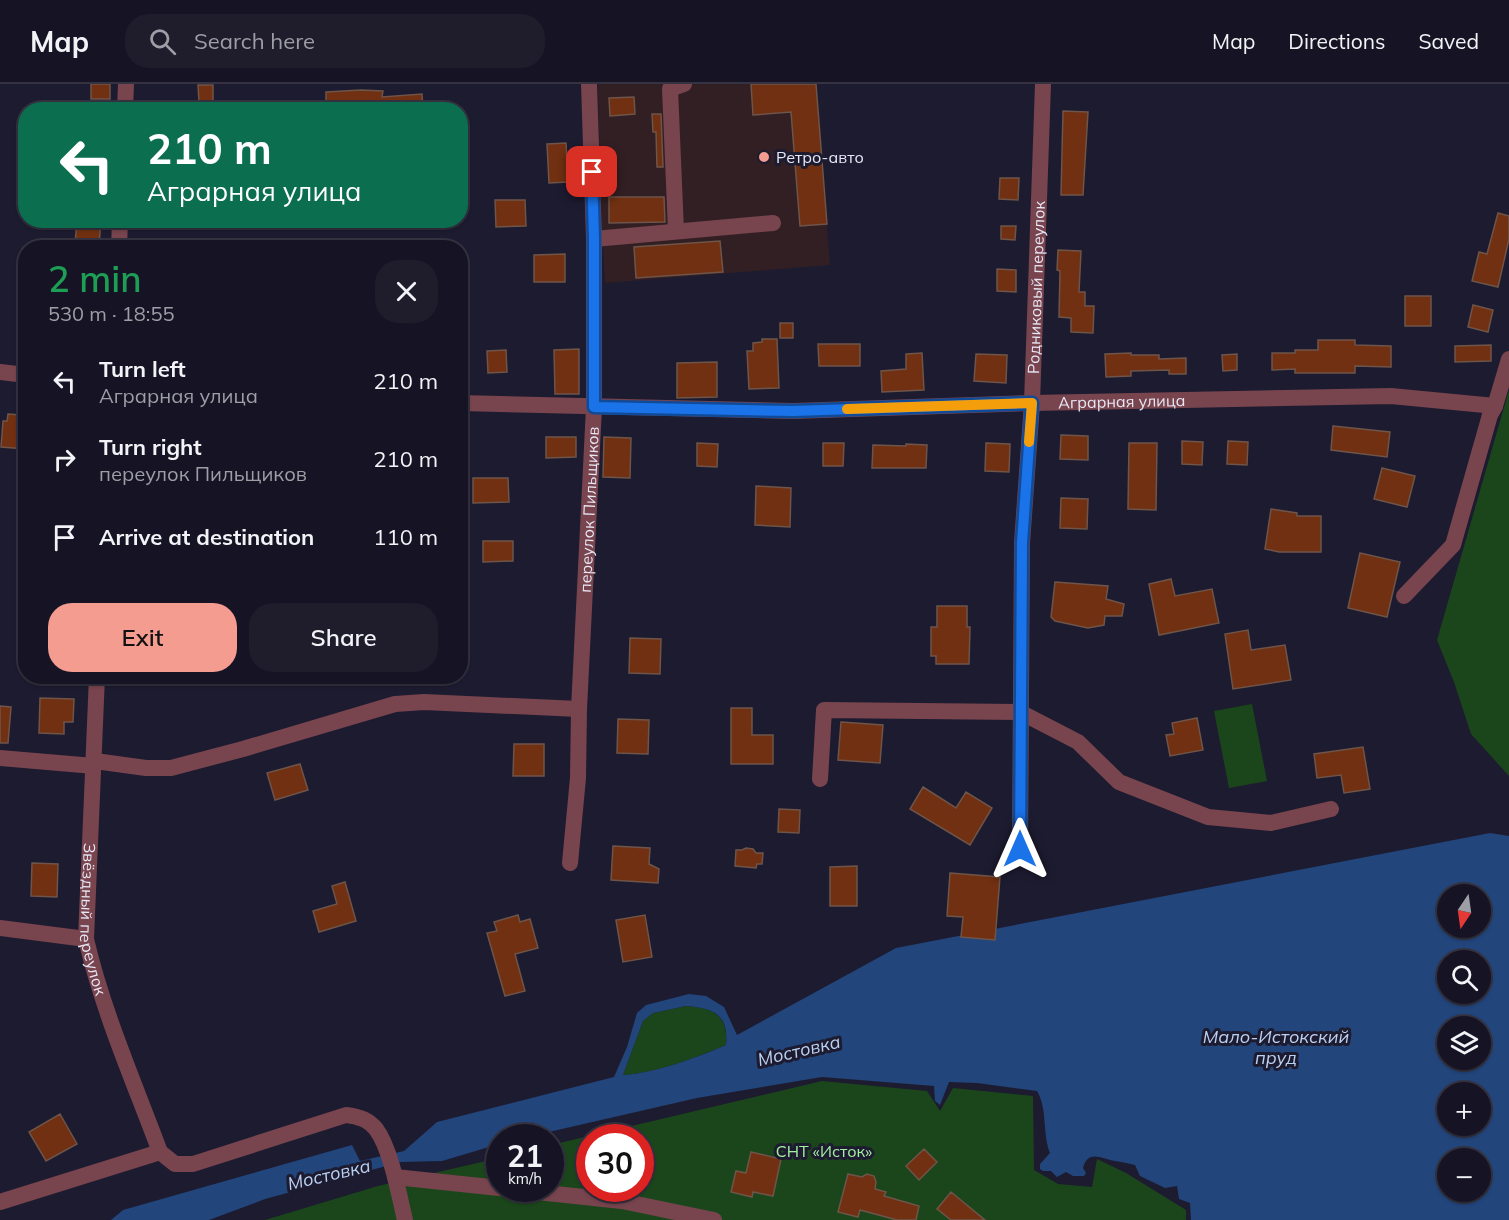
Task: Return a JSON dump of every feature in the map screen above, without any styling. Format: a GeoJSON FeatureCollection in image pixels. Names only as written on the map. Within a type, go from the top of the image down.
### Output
{"type":"FeatureCollection","features":[{"type":"Feature","properties":{"kind":"street"},"geometry":{"type":"LineString","coordinates":[[125,102],[126,84]]}},
{"type":"Feature","properties":{"kind":"street","name":"переулок Пильщиков"},"geometry":{"type":"LineString","coordinates":[[570,863],[578,778],[579,709],[594,407],[594,239],[589,84]]}},
{"type":"Feature","properties":{"kind":"street"},"geometry":{"type":"LineString","coordinates":[[676,231],[670,89],[684,84]]}},
{"type":"Feature","properties":{"kind":"street","name":"Родниковый переулок"},"geometry":{"type":"LineString","coordinates":[[1020,849],[1022,543],[1032,403],[1043,84]]}},
{"type":"Feature","properties":{"kind":"street"},"geometry":{"type":"LineString","coordinates":[[594,239],[773,224]]}},
{"type":"Feature","properties":{"kind":"street"},"geometry":{"type":"LineString","coordinates":[[1404,596],[1454,545],[1490,415],[1495,406],[1509,359]]}},
{"type":"Feature","properties":{"kind":"street"},"geometry":{"type":"LineString","coordinates":[[0,372],[18,374]]}},
{"type":"Feature","properties":{"kind":"street","name":"Аграрная улица"},"geometry":{"type":"LineString","coordinates":[[468,403],[793,411],[1032,403],[1391,396],[1495,406]]}},
{"type":"Feature","properties":{"kind":"street","name":"Звёздный переулок"},"geometry":{"type":"LineString","coordinates":[[97,684],[86,939],[92,966],[160,1152]]}},
{"type":"Feature","properties":{"kind":"street"},"geometry":{"type":"LineString","coordinates":[[0,758],[171,768],[395,704],[424,702],[579,709]]}},
{"type":"Feature","properties":{"kind":"street"},"geometry":{"type":"LineString","coordinates":[[820,779],[824,710],[1020,712],[1078,742],[1119,782],[1208,817],[1271,823],[1331,809]]}},
{"type":"Feature","properties":{"kind":"street"},"geometry":{"type":"LineString","coordinates":[[0,928],[86,939]]}},
{"type":"Feature","properties":{"kind":"street"},"geometry":{"type":"LineString","coordinates":[[0,1202],[160,1152],[175,1164],[193,1164],[346,1115],[360,1117],[375,1127],[384,1145],[405,1220]]}},
{"type":"Feature","properties":{"kind":"street"},"geometry":{"type":"LineString","coordinates":[[393,1173],[622,1201],[714,1220]]}},
{"type":"Feature","properties":{"kind":"shaded area"},"geometry":{"type":"Polygon","coordinates":[[[598,84],[816,84],[830,265],[605,283],[603,247],[605,238],[601,227],[598,84]]]}},
{"type":"Feature","properties":{"kind":"green space"},"geometry":{"type":"Polygon","coordinates":[[[1509,390],[1509,776],[1471,734],[1437,640],[1509,390]]]}},
{"type":"Feature","properties":{"kind":"green space"},"geometry":{"type":"Polygon","coordinates":[[[1252,704],[1267,781],[1229,788],[1214,711],[1252,704]]]}},
{"type":"Feature","properties":{"kind":"green space"},"geometry":{"type":"Polygon","coordinates":[[[686,1006],[711,1011],[717,1015],[724,1026],[726,1045],[662,1068],[623,1075],[643,1021],[653,1013],[686,1006]]]}},
{"type":"Feature","properties":{"kind":"green space","name":"СНТ «Исток»"},"geometry":{"type":"Polygon","coordinates":[[[822,1081],[927,1091],[940,1111],[953,1088],[1033,1096],[1034,1170],[1058,1184],[1092,1187],[1097,1159],[1126,1173],[1186,1210],[1186,1220],[265,1220],[378,1186],[486,1161],[486,1202],[564,1202],[564,1142],[576,1139],[576,1202],[654,1202],[654,1124],[640,1124],[822,1081]]]}},
{"type":"Feature","properties":{"kind":"water","name":"Мало-Истокский пруд"},"geometry":{"type":"Polygon","coordinates":[[[1490,833],[1509,836],[1509,1220],[1191,1220],[1190,1203],[1179,1199],[1177,1186],[1165,1188],[1140,1176],[1135,1165],[1092,1157],[1085,1162],[1084,1176],[1073,1176],[1066,1172],[1057,1177],[1051,1171],[1040,1169],[1040,1164],[1050,1153],[1043,1106],[1037,1091],[977,1083],[949,1082],[940,1105],[935,1101],[934,1086],[822,1077],[697,1098],[564,1129],[564,1124],[486,1124],[486,1148],[442,1161],[401,1162],[265,1199],[209,1220],[111,1220],[123,1210],[352,1145],[360,1161],[404,1151],[437,1122],[614,1077],[627,1047],[637,1013],[646,1005],[689,994],[706,996],[724,1007],[737,1035],[896,948],[1490,833]],[[686,1006],[653,1013],[643,1021],[623,1075],[662,1068],[726,1045],[725,1026],[722,1020],[711,1011],[686,1006]]]}},
{"type":"Feature","properties":{"kind":"building"},"geometry":{"type":"Polygon","coordinates":[[[91,84],[110,84],[110,99],[91,99],[91,84]]]}},
{"type":"Feature","properties":{"kind":"building"},"geometry":{"type":"Polygon","coordinates":[[[751,84],[816,84],[827,224],[800,226],[791,112],[753,115],[751,84]]]}},
{"type":"Feature","properties":{"kind":"building"},"geometry":{"type":"Polygon","coordinates":[[[198,85],[213,85],[213,102],[199,102],[198,85]]]}},
{"type":"Feature","properties":{"kind":"building"},"geometry":{"type":"Polygon","coordinates":[[[383,91],[382,97],[422,94],[422,102],[326,102],[326,92],[383,91]]]}},
{"type":"Feature","properties":{"kind":"building"},"geometry":{"type":"Polygon","coordinates":[[[634,97],[635,114],[610,116],[609,98],[634,97]]]}},
{"type":"Feature","properties":{"kind":"building"},"geometry":{"type":"Polygon","coordinates":[[[1063,111],[1088,112],[1083,195],[1061,195],[1063,111]]]}},
{"type":"Feature","properties":{"kind":"building"},"geometry":{"type":"Polygon","coordinates":[[[652,114],[661,114],[663,167],[657,167],[656,132],[653,132],[652,114]]]}},
{"type":"Feature","properties":{"kind":"building"},"geometry":{"type":"Polygon","coordinates":[[[566,143],[568,182],[549,183],[547,144],[566,143]]]}},
{"type":"Feature","properties":{"kind":"building"},"geometry":{"type":"Polygon","coordinates":[[[1000,178],[1019,178],[1018,200],[999,199],[1000,178]]]}},
{"type":"Feature","properties":{"kind":"building"},"geometry":{"type":"Polygon","coordinates":[[[609,197],[664,197],[665,222],[609,223],[609,197]]]}},
{"type":"Feature","properties":{"kind":"building"},"geometry":{"type":"Polygon","coordinates":[[[495,200],[525,200],[526,226],[496,227],[495,200]]]}},
{"type":"Feature","properties":{"kind":"building"},"geometry":{"type":"Polygon","coordinates":[[[1498,213],[1509,216],[1509,239],[1498,287],[1472,281],[1479,252],[1487,254],[1498,213]]]}},
{"type":"Feature","properties":{"kind":"building"},"geometry":{"type":"Polygon","coordinates":[[[1001,226],[1016,226],[1015,240],[1001,239],[1001,226]]]}},
{"type":"Feature","properties":{"kind":"building"},"geometry":{"type":"Polygon","coordinates":[[[76,228],[100,228],[99,240],[75,240],[76,228]]]}},
{"type":"Feature","properties":{"kind":"building"},"geometry":{"type":"Polygon","coordinates":[[[720,241],[723,272],[636,278],[634,247],[720,241]]]}},
{"type":"Feature","properties":{"kind":"building"},"geometry":{"type":"Polygon","coordinates":[[[1058,250],[1081,251],[1079,292],[1085,292],[1085,306],[1094,306],[1093,333],[1071,332],[1071,318],[1059,317],[1058,250]]]}},
{"type":"Feature","properties":{"kind":"building"},"geometry":{"type":"Polygon","coordinates":[[[565,254],[565,282],[534,282],[534,255],[565,254]]]}},
{"type":"Feature","properties":{"kind":"building"},"geometry":{"type":"Polygon","coordinates":[[[997,269],[1016,270],[1016,292],[997,291],[997,269]]]}},
{"type":"Feature","properties":{"kind":"building"},"geometry":{"type":"Polygon","coordinates":[[[1405,296],[1431,296],[1431,326],[1405,326],[1405,296]]]}},
{"type":"Feature","properties":{"kind":"building"},"geometry":{"type":"Polygon","coordinates":[[[1473,305],[1493,310],[1488,332],[1468,327],[1473,305]]]}},
{"type":"Feature","properties":{"kind":"building"},"geometry":{"type":"Polygon","coordinates":[[[780,323],[793,323],[793,338],[780,338],[780,323]]]}},
{"type":"Feature","properties":{"kind":"building"},"geometry":{"type":"Polygon","coordinates":[[[762,339],[777,339],[779,388],[749,389],[747,351],[753,351],[753,343],[762,342],[762,339]]]}},
{"type":"Feature","properties":{"kind":"building"},"geometry":{"type":"Polygon","coordinates":[[[1318,340],[1355,340],[1355,345],[1391,346],[1391,367],[1355,366],[1355,373],[1295,373],[1295,369],[1272,370],[1272,353],[1318,350],[1318,340]]]}},
{"type":"Feature","properties":{"kind":"building"},"geometry":{"type":"Polygon","coordinates":[[[818,344],[860,344],[860,366],[819,366],[818,344]]]}},
{"type":"Feature","properties":{"kind":"building"},"geometry":{"type":"Polygon","coordinates":[[[1491,345],[1491,361],[1455,362],[1455,346],[1491,345]]]}},
{"type":"Feature","properties":{"kind":"building"},"geometry":{"type":"Polygon","coordinates":[[[579,349],[579,394],[555,394],[554,350],[579,349]]]}},
{"type":"Feature","properties":{"kind":"building"},"geometry":{"type":"Polygon","coordinates":[[[506,350],[507,372],[488,373],[487,351],[506,350]]]}},
{"type":"Feature","properties":{"kind":"building"},"geometry":{"type":"Polygon","coordinates":[[[922,353],[924,390],[882,392],[881,371],[906,369],[906,354],[922,353]]]}},
{"type":"Feature","properties":{"kind":"building"},"geometry":{"type":"Polygon","coordinates":[[[1131,353],[1131,355],[1159,355],[1159,359],[1186,358],[1186,374],[1169,374],[1169,370],[1131,371],[1131,376],[1106,377],[1105,354],[1131,353]]]}},
{"type":"Feature","properties":{"kind":"building"},"geometry":{"type":"Polygon","coordinates":[[[976,354],[1007,355],[1006,383],[974,381],[976,354]]]}},
{"type":"Feature","properties":{"kind":"building"},"geometry":{"type":"Polygon","coordinates":[[[1237,354],[1237,370],[1223,371],[1222,355],[1237,354]]]}},
{"type":"Feature","properties":{"kind":"building"},"geometry":{"type":"Polygon","coordinates":[[[717,362],[717,397],[677,398],[677,363],[717,362]]]}},
{"type":"Feature","properties":{"kind":"building"},"geometry":{"type":"Polygon","coordinates":[[[8,414],[18,415],[18,448],[1,447],[3,421],[7,421],[8,414]]]}},
{"type":"Feature","properties":{"kind":"building"},"geometry":{"type":"Polygon","coordinates":[[[1333,426],[1390,432],[1387,457],[1331,450],[1333,426]]]}},
{"type":"Feature","properties":{"kind":"building"},"geometry":{"type":"Polygon","coordinates":[[[1061,435],[1088,436],[1088,460],[1060,459],[1061,435]]]}},
{"type":"Feature","properties":{"kind":"building"},"geometry":{"type":"Polygon","coordinates":[[[546,437],[576,437],[576,457],[546,458],[546,437]]]}},
{"type":"Feature","properties":{"kind":"building"},"geometry":{"type":"Polygon","coordinates":[[[604,437],[631,438],[630,478],[603,477],[604,437]]]}},
{"type":"Feature","properties":{"kind":"building"},"geometry":{"type":"Polygon","coordinates":[[[1182,441],[1203,442],[1202,465],[1182,464],[1182,441]]]}},
{"type":"Feature","properties":{"kind":"building"},"geometry":{"type":"Polygon","coordinates":[[[1228,441],[1248,442],[1247,465],[1227,464],[1228,441]]]}},
{"type":"Feature","properties":{"kind":"building"},"geometry":{"type":"Polygon","coordinates":[[[697,443],[718,444],[717,467],[697,466],[697,443]]]}},
{"type":"Feature","properties":{"kind":"building"},"geometry":{"type":"Polygon","coordinates":[[[823,443],[844,443],[843,466],[823,466],[823,443]]]}},
{"type":"Feature","properties":{"kind":"building"},"geometry":{"type":"Polygon","coordinates":[[[986,443],[1010,444],[1009,472],[985,471],[986,443]]]}},
{"type":"Feature","properties":{"kind":"building"},"geometry":{"type":"Polygon","coordinates":[[[1129,443],[1157,443],[1156,510],[1128,509],[1129,443]]]}},
{"type":"Feature","properties":{"kind":"building"},"geometry":{"type":"Polygon","coordinates":[[[906,444],[927,445],[926,468],[872,468],[873,445],[906,446],[906,444]]]}},
{"type":"Feature","properties":{"kind":"building"},"geometry":{"type":"Polygon","coordinates":[[[1382,468],[1415,476],[1407,507],[1374,499],[1382,468]]]}},
{"type":"Feature","properties":{"kind":"building"},"geometry":{"type":"Polygon","coordinates":[[[473,478],[508,478],[509,502],[473,503],[473,478]]]}},
{"type":"Feature","properties":{"kind":"building"},"geometry":{"type":"Polygon","coordinates":[[[756,486],[791,488],[790,527],[755,525],[756,486]]]}},
{"type":"Feature","properties":{"kind":"building"},"geometry":{"type":"Polygon","coordinates":[[[1061,498],[1088,499],[1087,529],[1060,528],[1061,498]]]}},
{"type":"Feature","properties":{"kind":"building"},"geometry":{"type":"Polygon","coordinates":[[[1271,509],[1297,513],[1297,516],[1321,516],[1321,552],[1279,552],[1265,549],[1271,509]]]}},
{"type":"Feature","properties":{"kind":"building"},"geometry":{"type":"Polygon","coordinates":[[[483,541],[513,541],[513,561],[483,562],[483,541]]]}},
{"type":"Feature","properties":{"kind":"building"},"geometry":{"type":"Polygon","coordinates":[[[1360,553],[1400,562],[1387,617],[1348,608],[1360,553]]]}},
{"type":"Feature","properties":{"kind":"building"},"geometry":{"type":"Polygon","coordinates":[[[1171,579],[1175,596],[1212,589],[1219,623],[1159,635],[1149,584],[1171,579]]]}},
{"type":"Feature","properties":{"kind":"building"},"geometry":{"type":"Polygon","coordinates":[[[1055,582],[1108,586],[1106,599],[1124,604],[1122,616],[1105,616],[1104,625],[1088,628],[1055,621],[1051,617],[1055,582]]]}},
{"type":"Feature","properties":{"kind":"building"},"geometry":{"type":"Polygon","coordinates":[[[937,606],[967,606],[967,627],[970,627],[969,664],[936,664],[936,656],[931,656],[931,627],[937,627],[937,606]]]}},
{"type":"Feature","properties":{"kind":"building"},"geometry":{"type":"Polygon","coordinates":[[[1248,630],[1251,650],[1285,645],[1291,680],[1233,689],[1225,634],[1248,630]]]}},
{"type":"Feature","properties":{"kind":"building"},"geometry":{"type":"Polygon","coordinates":[[[630,638],[661,639],[660,674],[629,673],[630,638]]]}},
{"type":"Feature","properties":{"kind":"building"},"geometry":{"type":"Polygon","coordinates":[[[40,698],[74,699],[73,722],[64,722],[64,734],[39,733],[40,698]]]}},
{"type":"Feature","properties":{"kind":"building"},"geometry":{"type":"Polygon","coordinates":[[[0,706],[11,707],[8,743],[0,743],[0,706]]]}},
{"type":"Feature","properties":{"kind":"building"},"geometry":{"type":"Polygon","coordinates":[[[731,708],[752,708],[752,735],[773,735],[773,764],[731,764],[731,708]]]}},
{"type":"Feature","properties":{"kind":"building"},"geometry":{"type":"Polygon","coordinates":[[[1197,718],[1203,750],[1170,756],[1166,735],[1174,734],[1172,723],[1197,718]]]}},
{"type":"Feature","properties":{"kind":"building"},"geometry":{"type":"Polygon","coordinates":[[[618,719],[649,720],[648,754],[617,753],[618,719]]]}},
{"type":"Feature","properties":{"kind":"building"},"geometry":{"type":"Polygon","coordinates":[[[841,722],[883,725],[880,763],[838,760],[841,722]]]}},
{"type":"Feature","properties":{"kind":"building"},"geometry":{"type":"Polygon","coordinates":[[[514,744],[544,744],[544,776],[513,776],[514,744]]]}},
{"type":"Feature","properties":{"kind":"building"},"geometry":{"type":"Polygon","coordinates":[[[1363,747],[1370,789],[1344,793],[1341,775],[1317,778],[1314,754],[1363,747]]]}},
{"type":"Feature","properties":{"kind":"building"},"geometry":{"type":"Polygon","coordinates":[[[300,764],[308,790],[275,800],[267,773],[300,764]]]}},
{"type":"Feature","properties":{"kind":"building"},"geometry":{"type":"Polygon","coordinates":[[[923,787],[956,808],[966,792],[992,808],[970,845],[910,809],[923,787]]]}},
{"type":"Feature","properties":{"kind":"building"},"geometry":{"type":"Polygon","coordinates":[[[779,809],[800,810],[799,833],[778,832],[779,809]]]}},
{"type":"Feature","properties":{"kind":"building"},"geometry":{"type":"Polygon","coordinates":[[[613,846],[650,848],[649,864],[659,869],[658,883],[611,880],[613,846]]]}},
{"type":"Feature","properties":{"kind":"building"},"geometry":{"type":"Polygon","coordinates":[[[753,849],[756,853],[763,853],[762,864],[757,864],[756,868],[735,866],[736,850],[753,849]]]}},
{"type":"Feature","properties":{"kind":"building"},"geometry":{"type":"Polygon","coordinates":[[[32,863],[58,864],[57,897],[31,896],[32,863]]]}},
{"type":"Feature","properties":{"kind":"building"},"geometry":{"type":"Polygon","coordinates":[[[857,866],[857,906],[830,906],[830,867],[857,866]]]}},
{"type":"Feature","properties":{"kind":"building"},"geometry":{"type":"Polygon","coordinates":[[[950,873],[1000,877],[995,940],[961,937],[963,917],[947,916],[950,873]]]}},
{"type":"Feature","properties":{"kind":"building"},"geometry":{"type":"Polygon","coordinates":[[[345,882],[356,921],[319,932],[313,911],[337,904],[332,886],[345,882]]]}},
{"type":"Feature","properties":{"kind":"building"},"geometry":{"type":"Polygon","coordinates":[[[518,915],[520,922],[530,919],[538,948],[515,954],[525,991],[505,996],[487,933],[497,931],[494,922],[518,915]]]}},
{"type":"Feature","properties":{"kind":"building"},"geometry":{"type":"Polygon","coordinates":[[[645,915],[652,957],[623,962],[616,920],[645,915]]]}},
{"type":"Feature","properties":{"kind":"building"},"geometry":{"type":"Polygon","coordinates":[[[60,1114],[77,1144],[46,1161],[29,1132],[60,1114]]]}},
{"type":"Feature","properties":{"kind":"building"},"geometry":{"type":"Polygon","coordinates":[[[924,1149],[937,1162],[919,1180],[906,1166],[924,1149]]]}},
{"type":"Feature","properties":{"kind":"building"},"geometry":{"type":"Polygon","coordinates":[[[751,1152],[781,1159],[773,1196],[753,1192],[752,1197],[731,1192],[736,1171],[746,1173],[751,1152]]]}},
{"type":"Feature","properties":{"kind":"building"},"geometry":{"type":"Polygon","coordinates":[[[848,1174],[862,1177],[867,1174],[874,1176],[875,1189],[886,1192],[884,1196],[919,1206],[916,1220],[897,1220],[860,1210],[858,1217],[838,1212],[848,1174]]]}},
{"type":"Feature","properties":{"kind":"building"},"geometry":{"type":"Polygon","coordinates":[[[951,1192],[985,1220],[951,1220],[937,1209],[951,1192]]]}},
{"type":"Feature","properties":{"kind":"slow traffic"},"geometry":{"type":"LineString","coordinates":[[847,409],[1032,403],[1029,442]]}},
{"type":"Feature","properties":{"kind":"place","name":"Ретро-авто"},"geometry":{"type":"Point","coordinates":[764,157]}},
{"type":"Feature","properties":{"kind":"route"},"geometry":{"type":"LineString","coordinates":[[592,172],[594,407],[793,411],[1032,403],[1022,543],[1020,849]]}},
{"type":"Feature","properties":{"kind":"water label","name":"Мостовка"},"geometry":{"type":"Point","coordinates":[799,1051]}},
{"type":"Feature","properties":{"kind":"water label","name":"Мостовка"},"geometry":{"type":"Point","coordinates":[329,1175]}}]}
